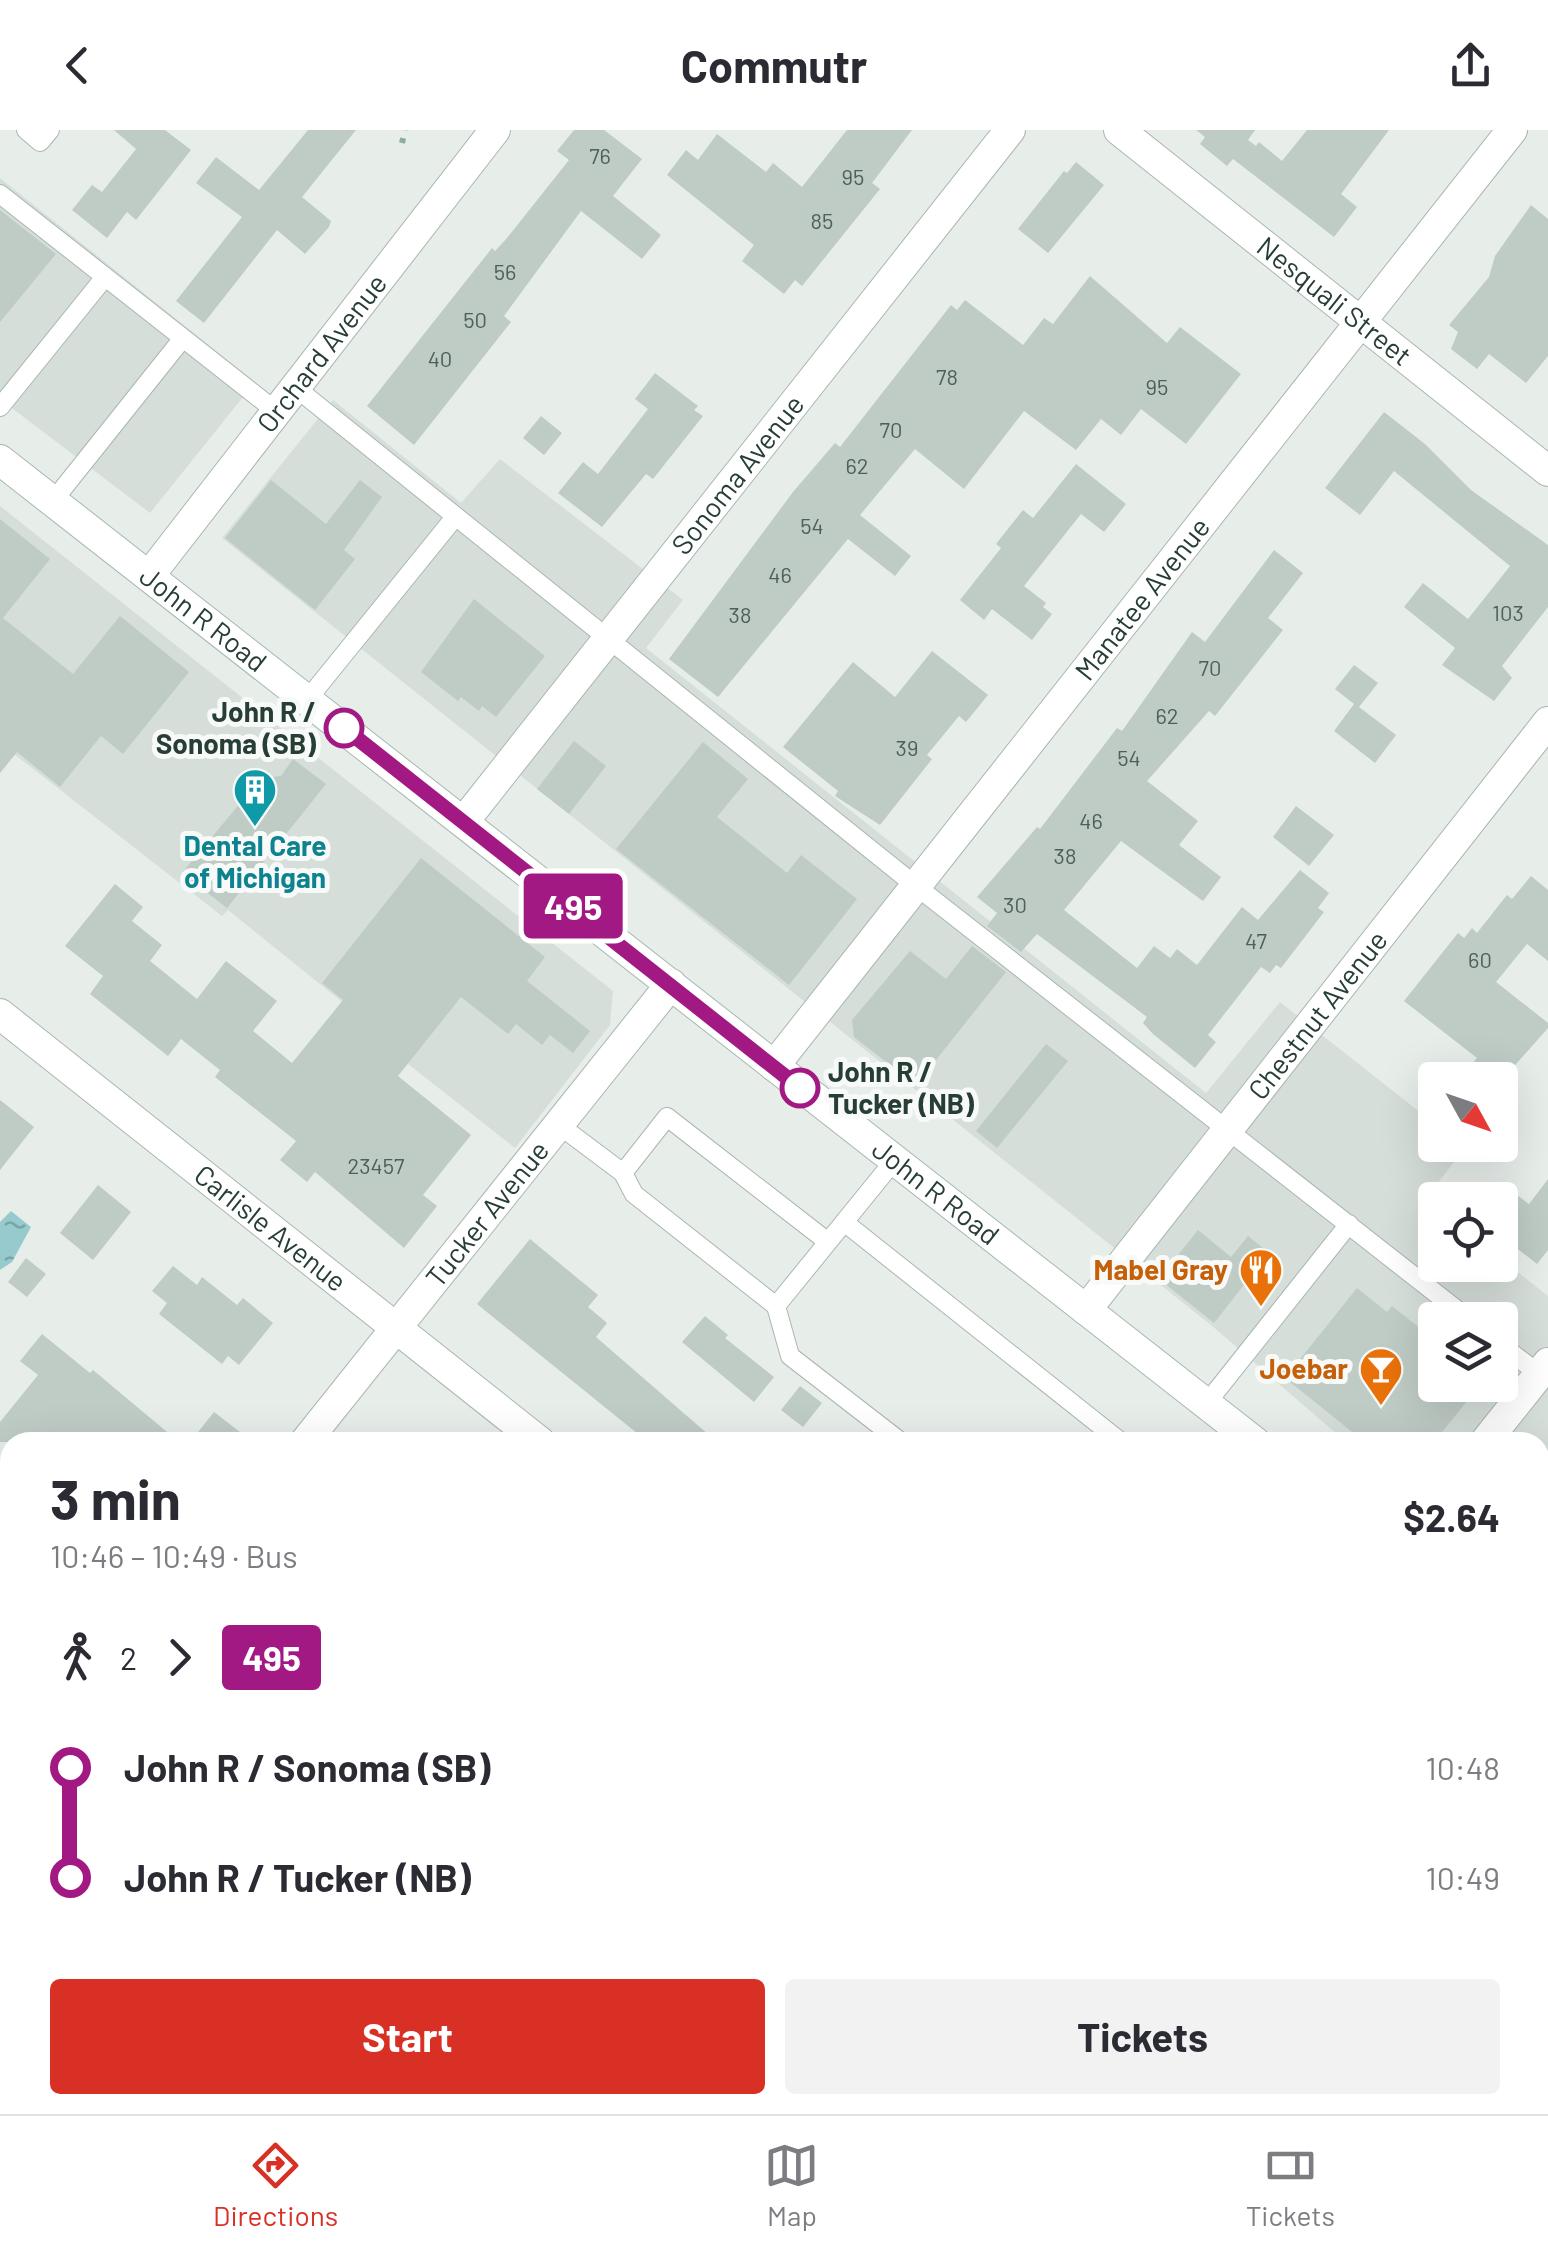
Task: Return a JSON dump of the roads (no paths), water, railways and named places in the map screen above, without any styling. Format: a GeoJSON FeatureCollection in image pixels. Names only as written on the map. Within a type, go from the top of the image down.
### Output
{"type":"FeatureCollection","features":[{"type":"Feature","properties":{"kind":"street","name":"Orchard Avenue"},"geometry":{"type":"LineString","coordinates":[[149,576],[495,130]]}},
{"type":"Feature","properties":{"kind":"street","name":"Sonoma Avenue"},"geometry":{"type":"LineString","coordinates":[[464,820],[1010,130]]}},
{"type":"Feature","properties":{"kind":"street","name":"Nesquali Street"},"geometry":{"type":"LineString","coordinates":[[1119,130],[1548,471]]}},
{"type":"Feature","properties":{"kind":"street","name":"Manatee Avenue"},"geometry":{"type":"LineString","coordinates":[[774,1066],[1512,130]]}},
{"type":"Feature","properties":{"kind":"street","name":"John R Road"},"geometry":{"type":"LineString","coordinates":[[0,460],[1206,1404],[1233,1432]]}},
{"type":"Feature","properties":{"kind":"street","name":"Chestnut Avenue"},"geometry":{"type":"LineString","coordinates":[[1086,1310],[1548,722]]}},
{"type":"Feature","properties":{"kind":"street","name":"Tucker Avenue"},"geometry":{"type":"LineString","coordinates":[[313,1432],[671,984]]}},
{"type":"Feature","properties":{"kind":"street","name":"Carlisle Avenue"},"geometry":{"type":"LineString","coordinates":[[0,1014],[527,1432]]}},
{"type":"Feature","properties":{"kind":"street"},"geometry":{"type":"LineString","coordinates":[[1493,1432],[1544,1369]]}},
{"type":"Feature","properties":{"kind":"lane"},"geometry":{"type":"LineString","coordinates":[[26,130],[40,142],[50,130]]}},
{"type":"Feature","properties":{"kind":"lane"},"geometry":{"type":"LineString","coordinates":[[0,194],[276,412]]}},
{"type":"Feature","properties":{"kind":"lane"},"geometry":{"type":"LineString","coordinates":[[0,407],[105,276]]}},
{"type":"Feature","properties":{"kind":"lane"},"geometry":{"type":"LineString","coordinates":[[53,502],[183,338]]}},
{"type":"Feature","properties":{"kind":"lane"},"geometry":{"type":"LineString","coordinates":[[296,388],[916,886],[1447,1302]]}},
{"type":"Feature","properties":{"kind":"lane"},"geometry":{"type":"LineString","coordinates":[[307,700],[455,516]]}},
{"type":"Feature","properties":{"kind":"lane"},"geometry":{"type":"LineString","coordinates":[[623,1173],[667,1117],[828,1242]]}},
{"type":"Feature","properties":{"kind":"lane"},"geometry":{"type":"LineString","coordinates":[[559,1125],[623,1173],[634,1194],[776,1306],[790,1356],[887,1432]]}},
{"type":"Feature","properties":{"kind":"lane"},"geometry":{"type":"LineString","coordinates":[[776,1306],[893,1162]]}},
{"type":"Feature","properties":{"kind":"lane"},"geometry":{"type":"LineString","coordinates":[[844,1222],[1107,1432]]}},
{"type":"Feature","properties":{"kind":"lane"},"geometry":{"type":"LineString","coordinates":[[1206,1404],[1348,1224]]}},
{"type":"Feature","properties":{"kind":"lane"},"geometry":{"type":"LineString","coordinates":[[1518,1354],[1544,1369]]}},
{"type":"Feature","properties":{"kind":"water"},"geometry":{"type":"Polygon","coordinates":[[[11,1211],[31,1227],[12,1262],[0,1270],[0,1222],[11,1211]]]}},
{"type":"Feature","properties":{"kind":"place","name":"John R / Sonoma (SB)"},"geometry":{"type":"Point","coordinates":[344,728]}},
{"type":"Feature","properties":{"kind":"place","name":"Dental Care of Michigan"},"geometry":{"type":"Point","coordinates":[255,828]}},
{"type":"Feature","properties":{"kind":"place","name":"John R / Tucker (NB)"},"geometry":{"type":"Point","coordinates":[800,1088]}},
{"type":"Feature","properties":{"kind":"place","name":"Mabel Gray"},"geometry":{"type":"Point","coordinates":[1261,1308]}},
{"type":"Feature","properties":{"kind":"place","name":"Joebar"},"geometry":{"type":"Point","coordinates":[1381,1407]}}]}
